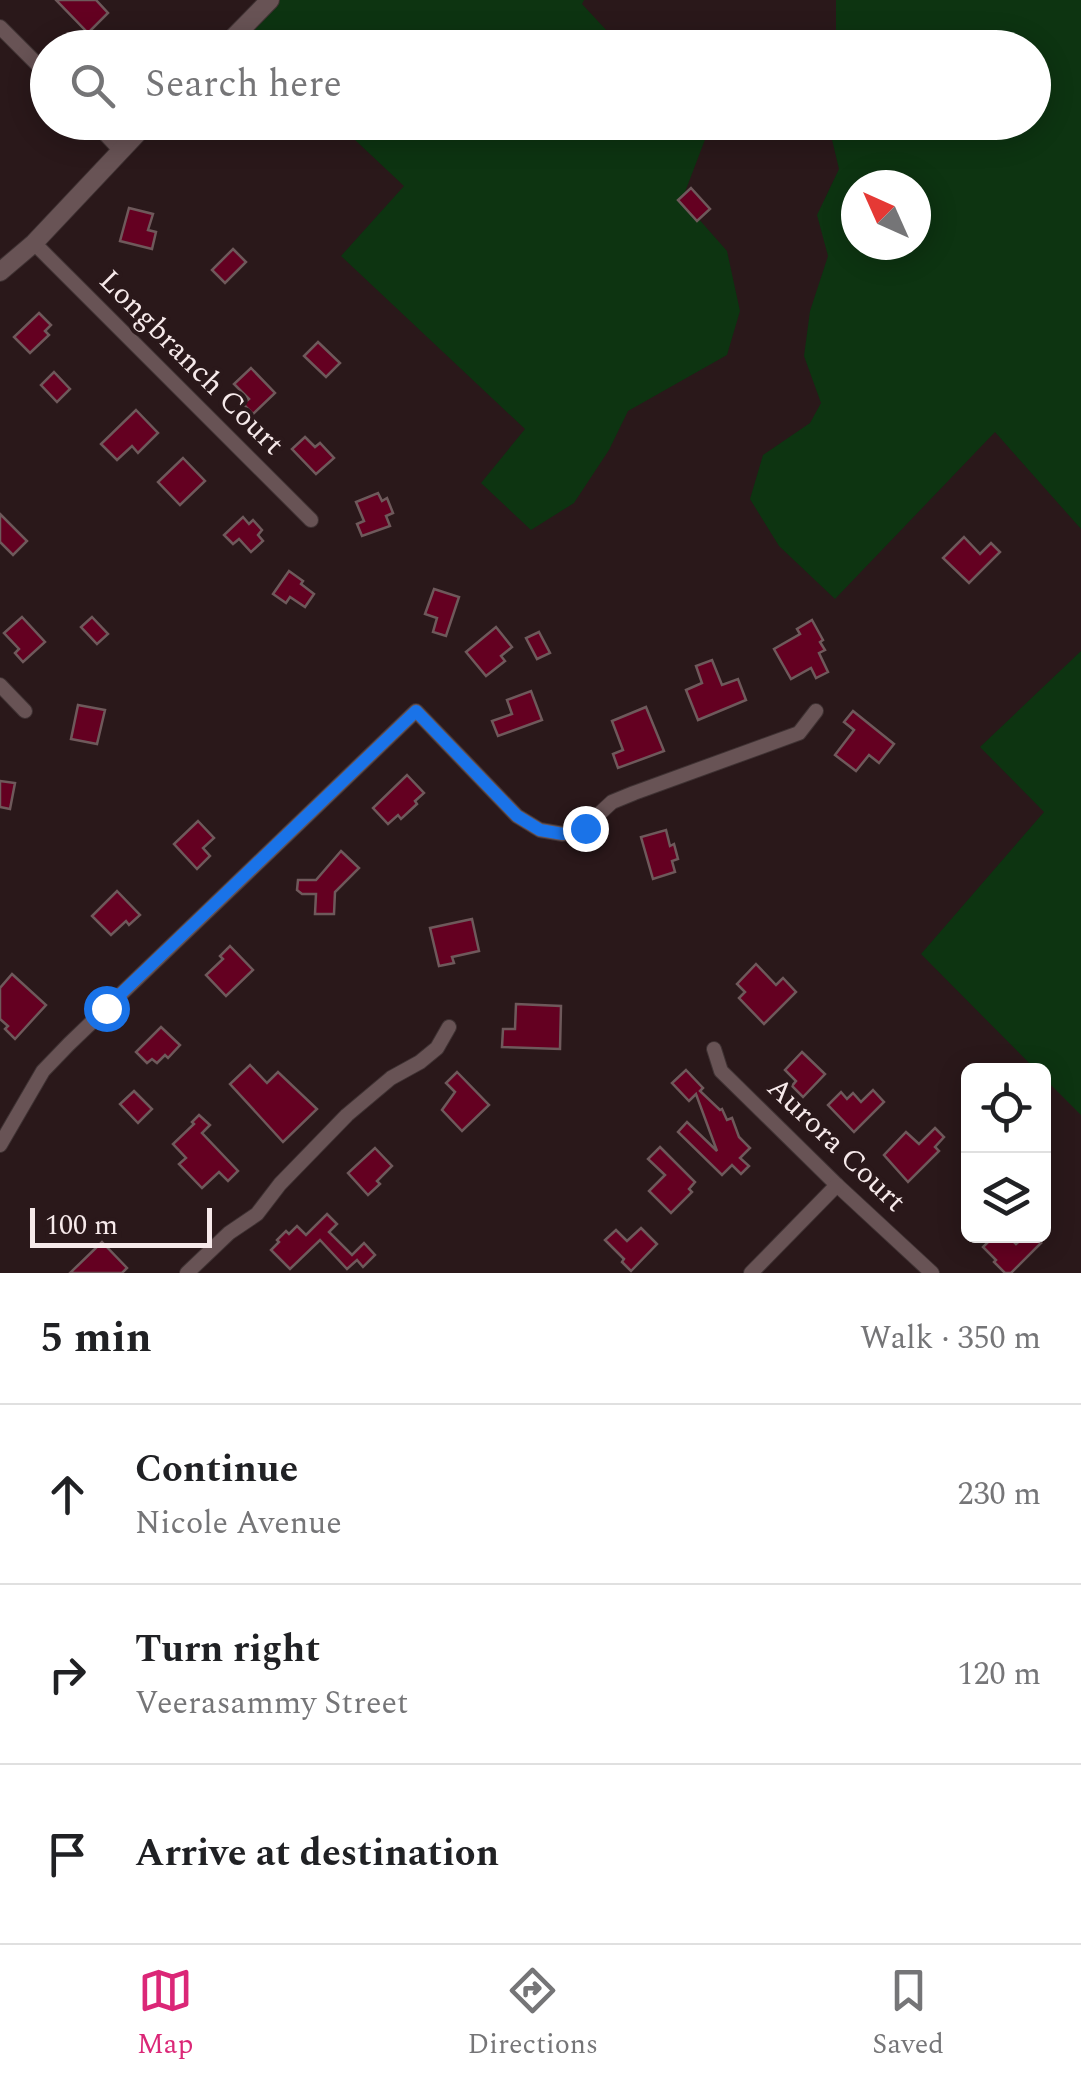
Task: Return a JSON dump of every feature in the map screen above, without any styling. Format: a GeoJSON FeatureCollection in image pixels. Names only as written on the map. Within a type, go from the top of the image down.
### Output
{"type":"FeatureCollection","features":[{"type":"Feature","properties":{"kind":"street"},"geometry":{"type":"LineString","coordinates":[[241,30],[270,0]]}},
{"type":"Feature","properties":{"kind":"street"},"geometry":{"type":"LineString","coordinates":[[0,26],[30,57]]}},
{"type":"Feature","properties":{"kind":"street"},"geometry":{"type":"LineString","coordinates":[[111,140],[120,150]]}},
{"type":"Feature","properties":{"kind":"street"},"geometry":{"type":"LineString","coordinates":[[0,272],[34,243],[130,140]]}},
{"type":"Feature","properties":{"kind":"street","name":"Longbranch Court"},"geometry":{"type":"LineString","coordinates":[[34,243],[311,520]]}},
{"type":"Feature","properties":{"kind":"street"},"geometry":{"type":"LineString","coordinates":[[0,686],[26,711]]}},
{"type":"Feature","properties":{"kind":"street"},"geometry":{"type":"LineString","coordinates":[[0,1145],[43,1071],[416,711],[517,816],[540,830],[563,834],[585,828],[612,802],[798,734],[816,711]]}},
{"type":"Feature","properties":{"kind":"street"},"geometry":{"type":"LineString","coordinates":[[186,1273],[256,1214],[347,1115],[391,1078],[437,1048],[448,1027]]}},
{"type":"Feature","properties":{"kind":"street","name":"Aurora Court"},"geometry":{"type":"LineString","coordinates":[[714,1049],[721,1071],[932,1273]]}},
{"type":"Feature","properties":{"kind":"street"},"geometry":{"type":"LineString","coordinates":[[751,1273],[837,1185]]}},
{"type":"Feature","properties":{"kind":"green space"},"geometry":{"type":"Polygon","coordinates":[[[280,0],[584,0],[582,4],[606,30],[250,30],[280,0]]]}},
{"type":"Feature","properties":{"kind":"green space"},"geometry":{"type":"Polygon","coordinates":[[[836,0],[1081,0],[1081,529],[995,432],[835,599],[779,546],[750,499],[763,455],[810,423],[821,403],[804,356],[810,311],[828,256],[817,215],[839,169],[832,140],[1051,140],[1051,30],[836,30],[836,0]]]}},
{"type":"Feature","properties":{"kind":"green space"},"geometry":{"type":"Polygon","coordinates":[[[355,140],[705,140],[682,200],[727,251],[740,311],[727,355],[628,411],[609,450],[574,503],[531,530],[481,483],[525,429],[341,256],[404,186],[355,140]]]}},
{"type":"Feature","properties":{"kind":"green space"},"geometry":{"type":"Polygon","coordinates":[[[1081,651],[1081,1115],[1051,1085],[1051,1063],[1029,1063],[921,954],[1044,812],[980,747],[1081,651]]]}},
{"type":"Feature","properties":{"kind":"building"},"geometry":{"type":"Polygon","coordinates":[[[56,0],[96,0],[108,13],[91,30],[85,30],[56,0]]]}},
{"type":"Feature","properties":{"kind":"building"},"geometry":{"type":"Polygon","coordinates":[[[691,188],[710,209],[697,221],[678,200],[691,188]]]}},
{"type":"Feature","properties":{"kind":"building"},"geometry":{"type":"Polygon","coordinates":[[[129,208],[153,214],[148,230],[156,232],[152,249],[120,241],[129,208]]]}},
{"type":"Feature","properties":{"kind":"building"},"geometry":{"type":"Polygon","coordinates":[[[233,249],[246,262],[225,283],[212,270],[233,249]]]}},
{"type":"Feature","properties":{"kind":"building"},"geometry":{"type":"Polygon","coordinates":[[[39,313],[51,325],[45,331],[49,335],[30,353],[14,337],[39,313]]]}},
{"type":"Feature","properties":{"kind":"building"},"geometry":{"type":"Polygon","coordinates":[[[318,342],[340,363],[326,377],[304,356],[318,342]]]}},
{"type":"Feature","properties":{"kind":"building"},"geometry":{"type":"Polygon","coordinates":[[[251,368],[275,393],[253,414],[243,404],[249,399],[234,384],[251,368]]]}},
{"type":"Feature","properties":{"kind":"building"},"geometry":{"type":"Polygon","coordinates":[[[54,372],[70,389],[57,402],[41,385],[54,372]]]}},
{"type":"Feature","properties":{"kind":"building"},"geometry":{"type":"Polygon","coordinates":[[[136,410],[158,433],[138,453],[132,446],[117,460],[101,444],[136,410]]]}},
{"type":"Feature","properties":{"kind":"building"},"geometry":{"type":"Polygon","coordinates":[[[305,437],[315,447],[320,443],[334,458],[316,474],[292,449],[305,437]]]}},
{"type":"Feature","properties":{"kind":"building"},"geometry":{"type":"Polygon","coordinates":[[[183,458],[205,481],[180,505],[158,482],[183,458]]]}},
{"type":"Feature","properties":{"kind":"building"},"geometry":{"type":"Polygon","coordinates":[[[378,493],[382,501],[387,498],[393,513],[386,516],[390,526],[362,536],[357,524],[364,521],[356,502],[378,493]]]}},
{"type":"Feature","properties":{"kind":"building"},"geometry":{"type":"Polygon","coordinates":[[[0,514],[27,541],[13,555],[0,542],[0,514]]]}},
{"type":"Feature","properties":{"kind":"building"},"geometry":{"type":"Polygon","coordinates":[[[243,517],[249,524],[253,520],[262,530],[258,535],[263,541],[251,552],[239,539],[233,544],[224,535],[243,517]]]}},
{"type":"Feature","properties":{"kind":"building"},"geometry":{"type":"Polygon","coordinates":[[[964,537],[980,554],[991,543],[1000,552],[969,583],[943,558],[964,537]]]}},
{"type":"Feature","properties":{"kind":"building"},"geometry":{"type":"Polygon","coordinates":[[[289,571],[314,594],[305,607],[290,597],[286,603],[273,594],[289,571]]]}},
{"type":"Feature","properties":{"kind":"building"},"geometry":{"type":"Polygon","coordinates":[[[434,589],[459,597],[446,636],[433,632],[437,618],[425,614],[434,589]]]}},
{"type":"Feature","properties":{"kind":"building"},"geometry":{"type":"Polygon","coordinates":[[[22,617],[45,642],[23,662],[15,653],[19,649],[4,633],[22,617]]]}},
{"type":"Feature","properties":{"kind":"building"},"geometry":{"type":"Polygon","coordinates":[[[92,617],[108,634],[97,644],[81,627],[92,617]]]}},
{"type":"Feature","properties":{"kind":"building"},"geometry":{"type":"Polygon","coordinates":[[[812,620],[823,640],[820,642],[825,650],[819,653],[828,672],[816,678],[811,668],[791,679],[774,649],[800,634],[797,629],[812,620]]]}},
{"type":"Feature","properties":{"kind":"building"},"geometry":{"type":"Polygon","coordinates":[[[496,627],[512,647],[501,656],[505,661],[486,676],[466,652],[496,627]]]}},
{"type":"Feature","properties":{"kind":"building"},"geometry":{"type":"Polygon","coordinates":[[[539,632],[550,653],[537,659],[526,638],[539,632]]]}},
{"type":"Feature","properties":{"kind":"building"},"geometry":{"type":"Polygon","coordinates":[[[712,660],[722,685],[738,679],[746,700],[698,720],[686,690],[702,683],[696,666],[712,660]]]}},
{"type":"Feature","properties":{"kind":"building"},"geometry":{"type":"Polygon","coordinates":[[[531,691],[542,720],[498,736],[492,721],[512,714],[507,700],[531,691]]]}},
{"type":"Feature","properties":{"kind":"building"},"geometry":{"type":"Polygon","coordinates":[[[78,705],[105,710],[97,744],[71,739],[78,705]]]}},
{"type":"Feature","properties":{"kind":"building"},"geometry":{"type":"Polygon","coordinates":[[[646,707],[664,751],[618,768],[613,754],[623,750],[612,721],[646,707]]]}},
{"type":"Feature","properties":{"kind":"building"},"geometry":{"type":"Polygon","coordinates":[[[853,711],[894,744],[879,763],[869,755],[856,771],[835,755],[854,730],[844,722],[853,711]]]}},
{"type":"Feature","properties":{"kind":"building"},"geometry":{"type":"Polygon","coordinates":[[[407,775],[424,793],[401,819],[398,815],[388,824],[373,808],[407,775]]]}},
{"type":"Feature","properties":{"kind":"building"},"geometry":{"type":"Polygon","coordinates":[[[0,781],[15,783],[10,809],[0,807],[0,781]]]}},
{"type":"Feature","properties":{"kind":"building"},"geometry":{"type":"Polygon","coordinates":[[[198,821],[214,838],[203,848],[210,856],[197,869],[174,844],[198,821]]]}},
{"type":"Feature","properties":{"kind":"building"},"geometry":{"type":"Polygon","coordinates":[[[666,830],[678,859],[672,861],[675,872],[653,879],[641,837],[666,830]]]}},
{"type":"Feature","properties":{"kind":"building"},"geometry":{"type":"Polygon","coordinates":[[[341,851],[359,868],[335,892],[334,914],[315,914],[316,894],[302,894],[297,890],[298,880],[316,880],[341,851]]]}},
{"type":"Feature","properties":{"kind":"building"},"geometry":{"type":"Polygon","coordinates":[[[117,891],[140,915],[129,925],[126,921],[111,935],[92,916],[117,891]]]}},
{"type":"Feature","properties":{"kind":"building"},"geometry":{"type":"Polygon","coordinates":[[[472,919],[479,951],[452,957],[454,963],[439,966],[430,928],[472,919]]]}},
{"type":"Feature","properties":{"kind":"building"},"geometry":{"type":"Polygon","coordinates":[[[230,946],[253,970],[226,996],[206,975],[230,946]]]}},
{"type":"Feature","properties":{"kind":"building"},"geometry":{"type":"Polygon","coordinates":[[[756,964],[776,985],[783,978],[796,992],[764,1024],[739,998],[745,992],[737,984],[756,964]]]}},
{"type":"Feature","properties":{"kind":"building"},"geometry":{"type":"Polygon","coordinates":[[[12,974],[46,1005],[15,1039],[0,1019],[0,988],[12,974]]]}},
{"type":"Feature","properties":{"kind":"building"},"geometry":{"type":"Polygon","coordinates":[[[516,1004],[561,1006],[560,1049],[502,1047],[503,1029],[515,1029],[516,1004]]]}},
{"type":"Feature","properties":{"kind":"building"},"geometry":{"type":"Polygon","coordinates":[[[161,1027],[180,1045],[168,1058],[165,1055],[157,1063],[152,1059],[147,1063],[136,1052],[161,1027]]]}},
{"type":"Feature","properties":{"kind":"building"},"geometry":{"type":"Polygon","coordinates":[[[802,1052],[825,1074],[803,1097],[792,1086],[796,1081],[785,1070],[802,1052]]]}},
{"type":"Feature","properties":{"kind":"building"},"geometry":{"type":"Polygon","coordinates":[[[250,1065],[267,1083],[278,1072],[317,1109],[283,1142],[230,1084],[250,1065]]]}},
{"type":"Feature","properties":{"kind":"building"},"geometry":{"type":"Polygon","coordinates":[[[686,1070],[703,1088],[700,1091],[722,1109],[727,1120],[732,1118],[739,1137],[750,1148],[740,1158],[749,1166],[741,1174],[732,1165],[722,1175],[678,1132],[687,1122],[717,1151],[696,1094],[689,1101],[672,1083],[686,1070]]]}},
{"type":"Feature","properties":{"kind":"building"},"geometry":{"type":"Polygon","coordinates":[[[457,1072],[489,1105],[462,1131],[442,1110],[455,1092],[446,1083],[457,1072]]]}},
{"type":"Feature","properties":{"kind":"building"},"geometry":{"type":"Polygon","coordinates":[[[873,1090],[884,1102],[854,1132],[828,1105],[841,1092],[847,1099],[853,1093],[861,1102],[873,1090]]]}},
{"type":"Feature","properties":{"kind":"building"},"geometry":{"type":"Polygon","coordinates":[[[134,1091],[152,1109],[138,1123],[120,1104],[134,1091]]]}},
{"type":"Feature","properties":{"kind":"building"},"geometry":{"type":"Polygon","coordinates":[[[199,1115],[210,1125],[202,1133],[238,1171],[228,1181],[219,1172],[202,1188],[179,1164],[186,1158],[173,1144],[199,1115]]]}},
{"type":"Feature","properties":{"kind":"building"},"geometry":{"type":"Polygon","coordinates":[[[935,1128],[944,1137],[935,1147],[939,1151],[908,1182],[884,1155],[906,1132],[919,1144],[935,1128]]]}},
{"type":"Feature","properties":{"kind":"building"},"geometry":{"type":"Polygon","coordinates":[[[660,1147],[695,1182],[689,1189],[692,1192],[671,1213],[649,1191],[665,1175],[648,1159],[660,1147]]]}},
{"type":"Feature","properties":{"kind":"building"},"geometry":{"type":"Polygon","coordinates":[[[375,1148],[392,1166],[368,1195],[348,1173],[375,1148]]]}},
{"type":"Feature","properties":{"kind":"building"},"geometry":{"type":"Polygon","coordinates":[[[327,1214],[337,1224],[329,1232],[352,1255],[364,1243],[375,1255],[363,1267],[357,1260],[347,1269],[320,1240],[290,1269],[271,1250],[286,1231],[289,1234],[297,1226],[306,1235],[327,1214]]]}},
{"type":"Feature","properties":{"kind":"building"},"geometry":{"type":"Polygon","coordinates":[[[641,1228],[657,1244],[631,1271],[605,1240],[616,1230],[627,1241],[641,1228]]]}},
{"type":"Feature","properties":{"kind":"building"},"geometry":{"type":"Polygon","coordinates":[[[102,1242],[127,1268],[122,1273],[70,1273],[102,1242]]]}},
{"type":"Feature","properties":{"kind":"building"},"geometry":{"type":"Polygon","coordinates":[[[987,1243],[1041,1243],[1011,1273],[1005,1273],[983,1247],[987,1243]]]}},
{"type":"Feature","properties":{"kind":"route"},"geometry":{"type":"LineString","coordinates":[[106,1008],[416,711],[517,816],[540,830],[563,834],[585,828]]}}]}
